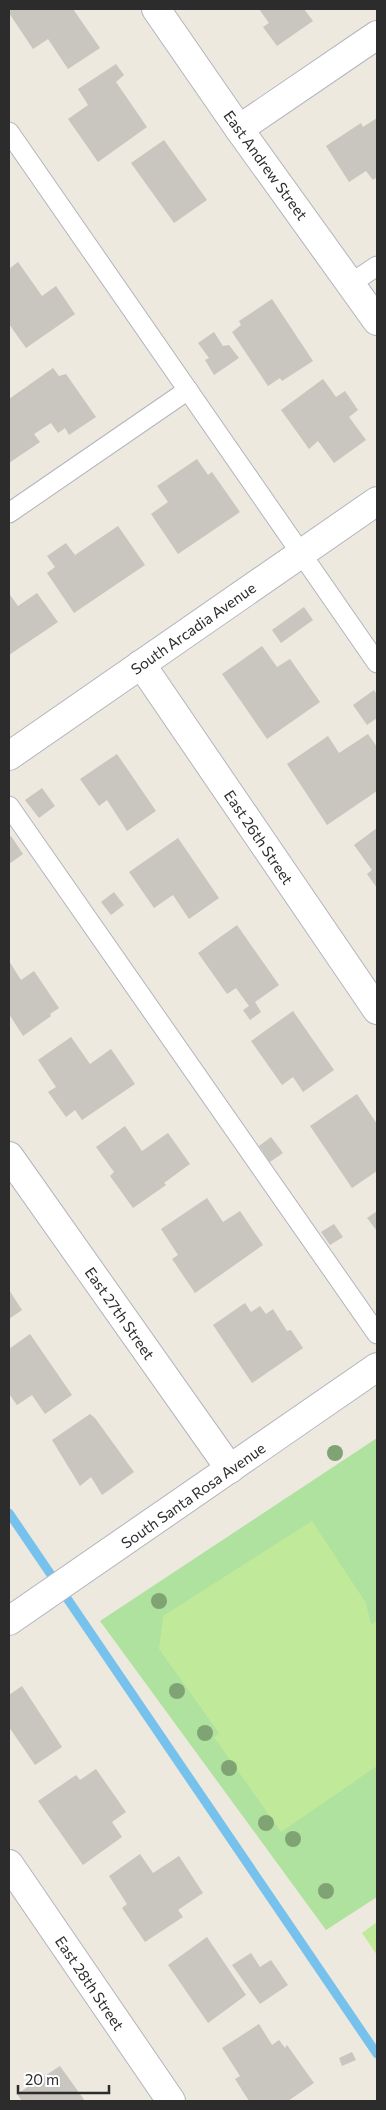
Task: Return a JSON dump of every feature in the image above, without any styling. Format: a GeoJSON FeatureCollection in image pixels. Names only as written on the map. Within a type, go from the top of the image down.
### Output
{"type":"FeatureCollection","features":[{"type":"Feature","properties":{"kind":"street","name":"East Andrew Street"},"geometry":{"type":"LineString","coordinates":[[156,9],[239,129],[377,321]]}},
{"type":"Feature","properties":{"kind":"street"},"geometry":{"type":"LineString","coordinates":[[239,129],[377,35]]}},
{"type":"Feature","properties":{"kind":"street","name":"South Arcadia Avenue"},"geometry":{"type":"LineString","coordinates":[[9,756],[377,501]]}},
{"type":"Feature","properties":{"kind":"street","name":"East 26th Street"},"geometry":{"type":"LineString","coordinates":[[141,664],[377,1010]]}},
{"type":"Feature","properties":{"kind":"street","name":"East 27th Street"},"geometry":{"type":"LineString","coordinates":[[9,1156],[230,1469]]}},
{"type":"Feature","properties":{"kind":"street","name":"South Santa Rosa Avenue"},"geometry":{"type":"LineString","coordinates":[[9,1621],[377,1366]]}},
{"type":"Feature","properties":{"kind":"street","name":"East 28th Street"},"geometry":{"type":"LineString","coordinates":[[9,1864],[171,2101]]}},
{"type":"Feature","properties":{"kind":"lane"},"geometry":{"type":"LineString","coordinates":[[9,132],[377,663]]}},
{"type":"Feature","properties":{"kind":"lane"},"geometry":{"type":"LineString","coordinates":[[350,284],[377,266]]}},
{"type":"Feature","properties":{"kind":"lane"},"geometry":{"type":"LineString","coordinates":[[9,513],[188,390]]}},
{"type":"Feature","properties":{"kind":"lane"},"geometry":{"type":"LineString","coordinates":[[9,806],[377,1334]]}},
{"type":"Feature","properties":{"kind":"green space"},"geometry":{"type":"Polygon","coordinates":[[[377,1438],[377,1897],[326,1930],[100,1621],[377,1438]]]}},
{"type":"Feature","properties":{"kind":"green space"},"geometry":{"type":"Polygon","coordinates":[[[312,1521],[366,1603],[371,1625],[377,1621],[377,1766],[281,1832],[214,1737],[219,1733],[159,1649],[163,1616],[312,1521]]]}},
{"type":"Feature","properties":{"kind":"green space"},"geometry":{"type":"Polygon","coordinates":[[[377,1922],[377,1955],[362,1933],[377,1922]]]}},
{"type":"Feature","properties":{"kind":"building"},"geometry":{"type":"Polygon","coordinates":[[[9,9],[73,9],[100,48],[68,69],[48,39],[33,49],[9,13],[9,9]]]}},
{"type":"Feature","properties":{"kind":"building"},"geometry":{"type":"Polygon","coordinates":[[[259,9],[304,9],[313,21],[277,46],[263,27],[269,23],[259,9]]]}},
{"type":"Feature","properties":{"kind":"building"},"geometry":{"type":"Polygon","coordinates":[[[116,64],[124,75],[116,82],[147,127],[98,162],[68,119],[88,105],[78,89],[116,64]]]}},
{"type":"Feature","properties":{"kind":"building"},"geometry":{"type":"Polygon","coordinates":[[[377,118],[377,177],[373,180],[366,171],[349,182],[326,146],[361,123],[363,127],[377,118]]]}},
{"type":"Feature","properties":{"kind":"building"},"geometry":{"type":"Polygon","coordinates":[[[164,140],[207,200],[174,223],[131,163],[164,140]]]}},
{"type":"Feature","properties":{"kind":"building"},"geometry":{"type":"Polygon","coordinates":[[[18,262],[42,296],[56,286],[75,314],[26,348],[9,324],[9,269],[18,262]]]}},
{"type":"Feature","properties":{"kind":"building"},"geometry":{"type":"Polygon","coordinates":[[[272,299],[313,361],[282,381],[280,378],[268,386],[232,332],[241,325],[239,321],[272,299]]]}},
{"type":"Feature","properties":{"kind":"building"},"geometry":{"type":"Polygon","coordinates":[[[214,332],[223,346],[229,345],[239,358],[214,375],[205,360],[209,358],[198,343],[214,332]]]}},
{"type":"Feature","properties":{"kind":"building"},"geometry":{"type":"Polygon","coordinates":[[[53,368],[59,376],[66,374],[96,417],[69,435],[65,428],[58,433],[51,423],[34,434],[40,442],[9,463],[9,399],[53,368]]]}},
{"type":"Feature","properties":{"kind":"building"},"geometry":{"type":"Polygon","coordinates":[[[323,379],[336,397],[345,391],[358,410],[349,417],[366,440],[334,463],[318,441],[309,449],[281,410],[323,379]]]}},
{"type":"Feature","properties":{"kind":"building"},"geometry":{"type":"Polygon","coordinates":[[[197,459],[208,475],[212,472],[240,512],[178,554],[151,514],[168,502],[157,486],[197,459]]]}},
{"type":"Feature","properties":{"kind":"building"},"geometry":{"type":"Polygon","coordinates":[[[118,526],[145,565],[74,613],[47,573],[55,567],[47,556],[66,543],[75,555],[118,526]]]}},
{"type":"Feature","properties":{"kind":"building"},"geometry":{"type":"Polygon","coordinates":[[[37,593],[58,622],[9,655],[9,596],[18,606],[37,593]]]}},
{"type":"Feature","properties":{"kind":"building"},"geometry":{"type":"Polygon","coordinates":[[[304,607],[313,620],[281,643],[272,630],[304,607]]]}},
{"type":"Feature","properties":{"kind":"building"},"geometry":{"type":"Polygon","coordinates":[[[262,646],[277,667],[290,659],[320,702],[267,739],[222,674],[262,646]]]}},
{"type":"Feature","properties":{"kind":"building"},"geometry":{"type":"Polygon","coordinates":[[[374,690],[377,695],[377,718],[367,725],[353,705],[374,690]]]}},
{"type":"Feature","properties":{"kind":"building"},"geometry":{"type":"Polygon","coordinates":[[[368,734],[377,747],[377,791],[327,825],[287,764],[328,736],[339,753],[368,734]]]}},
{"type":"Feature","properties":{"kind":"building"},"geometry":{"type":"Polygon","coordinates":[[[117,754],[156,811],[127,831],[107,800],[99,806],[80,779],[117,754]]]}},
{"type":"Feature","properties":{"kind":"building"},"geometry":{"type":"Polygon","coordinates":[[[42,788],[55,806],[39,818],[25,800],[42,788]]]}},
{"type":"Feature","properties":{"kind":"building"},"geometry":{"type":"Polygon","coordinates":[[[377,828],[377,888],[367,874],[372,870],[354,845],[377,828]]]}},
{"type":"Feature","properties":{"kind":"building"},"geometry":{"type":"Polygon","coordinates":[[[11,836],[23,854],[9,864],[9,837],[11,836]]]}},
{"type":"Feature","properties":{"kind":"building"},"geometry":{"type":"Polygon","coordinates":[[[178,838],[219,898],[189,919],[173,895],[154,908],[129,872],[178,838]]]}},
{"type":"Feature","properties":{"kind":"building"},"geometry":{"type":"Polygon","coordinates":[[[114,892],[124,905],[111,915],[101,902],[114,892]]]}},
{"type":"Feature","properties":{"kind":"building"},"geometry":{"type":"Polygon","coordinates":[[[237,925],[279,985],[255,1002],[261,1012],[250,1020],[243,1010],[249,1006],[236,988],[227,994],[198,953],[237,925]]]}},
{"type":"Feature","properties":{"kind":"building"},"geometry":{"type":"Polygon","coordinates":[[[9,961],[21,980],[34,971],[59,1008],[23,1036],[9,1014],[9,961]]]}},
{"type":"Feature","properties":{"kind":"building"},"geometry":{"type":"Polygon","coordinates":[[[293,1011],[334,1070],[303,1092],[293,1077],[282,1085],[251,1041],[293,1011]]]}},
{"type":"Feature","properties":{"kind":"building"},"geometry":{"type":"Polygon","coordinates":[[[71,1037],[90,1064],[111,1049],[135,1084],[82,1120],[75,1110],[66,1117],[48,1092],[56,1087],[38,1060],[71,1037]]]}},
{"type":"Feature","properties":{"kind":"building"},"geometry":{"type":"Polygon","coordinates":[[[357,1094],[377,1124],[377,1171],[352,1188],[310,1126],[357,1094]]]}},
{"type":"Feature","properties":{"kind":"building"},"geometry":{"type":"Polygon","coordinates":[[[125,1126],[142,1151],[168,1133],[190,1164],[164,1183],[166,1185],[133,1208],[110,1176],[114,1172],[96,1147],[125,1126]]]}},
{"type":"Feature","properties":{"kind":"building"},"geometry":{"type":"Polygon","coordinates":[[[271,1137],[283,1153],[270,1162],[259,1146],[271,1137]]]}},
{"type":"Feature","properties":{"kind":"building"},"geometry":{"type":"Polygon","coordinates":[[[207,1198],[223,1222],[240,1211],[263,1245],[195,1293],[172,1259],[178,1255],[161,1229],[207,1198]]]}},
{"type":"Feature","properties":{"kind":"building"},"geometry":{"type":"Polygon","coordinates":[[[377,1211],[377,1231],[367,1218],[377,1211]]]}},
{"type":"Feature","properties":{"kind":"building"},"geometry":{"type":"Polygon","coordinates":[[[334,1224],[343,1237],[330,1245],[321,1232],[334,1224]]]}},
{"type":"Feature","properties":{"kind":"building"},"geometry":{"type":"Polygon","coordinates":[[[9,1290],[22,1310],[9,1319],[9,1290]]]}},
{"type":"Feature","properties":{"kind":"building"},"geometry":{"type":"Polygon","coordinates":[[[245,1303],[251,1312],[260,1306],[266,1314],[273,1309],[287,1331],[291,1330],[303,1348],[252,1383],[213,1325],[245,1303]]]}},
{"type":"Feature","properties":{"kind":"building"},"geometry":{"type":"Polygon","coordinates":[[[30,1334],[72,1395],[45,1414],[32,1395],[17,1405],[9,1394],[9,1349],[30,1334]]]}},
{"type":"Feature","properties":{"kind":"building"},"geometry":{"type":"Polygon","coordinates":[[[90,1414],[95,1418],[134,1472],[102,1495],[91,1477],[80,1486],[52,1440],[90,1414]]]}},
{"type":"Feature","properties":{"kind":"building"},"geometry":{"type":"Polygon","coordinates":[[[22,1686],[62,1747],[35,1765],[9,1727],[9,1695],[22,1686]]]}},
{"type":"Feature","properties":{"kind":"building"},"geometry":{"type":"Polygon","coordinates":[[[96,1769],[126,1812],[112,1822],[122,1837],[83,1865],[38,1801],[76,1775],[80,1780],[96,1769]]]}},
{"type":"Feature","properties":{"kind":"building"},"geometry":{"type":"Polygon","coordinates":[[[140,1854],[153,1873],[179,1856],[203,1893],[178,1910],[183,1917],[145,1942],[122,1908],[127,1904],[109,1876],[140,1854]]]}},
{"type":"Feature","properties":{"kind":"building"},"geometry":{"type":"Polygon","coordinates":[[[207,1937],[246,1995],[208,2023],[168,1965],[207,1937]]]}},
{"type":"Feature","properties":{"kind":"building"},"geometry":{"type":"Polygon","coordinates":[[[251,1953],[260,1967],[271,1960],[288,1985],[260,2004],[232,1965],[251,1953]]]}},
{"type":"Feature","properties":{"kind":"building"},"geometry":{"type":"Polygon","coordinates":[[[259,2024],[272,2045],[279,2040],[285,2048],[287,2045],[314,2083],[288,2101],[249,2101],[235,2079],[240,2076],[222,2048],[259,2024]]]}},
{"type":"Feature","properties":{"kind":"building"},"geometry":{"type":"Polygon","coordinates":[[[352,2052],[356,2060],[342,2066],[339,2058],[352,2052]]]}},
{"type":"Feature","properties":{"kind":"building"},"geometry":{"type":"Polygon","coordinates":[[[60,2066],[85,2101],[22,2101],[17,2094],[60,2066]]]}},
{"type":"Feature","properties":{"kind":"waterway"},"geometry":{"type":"LineString","coordinates":[[9,1513],[377,2054]]}}]}
